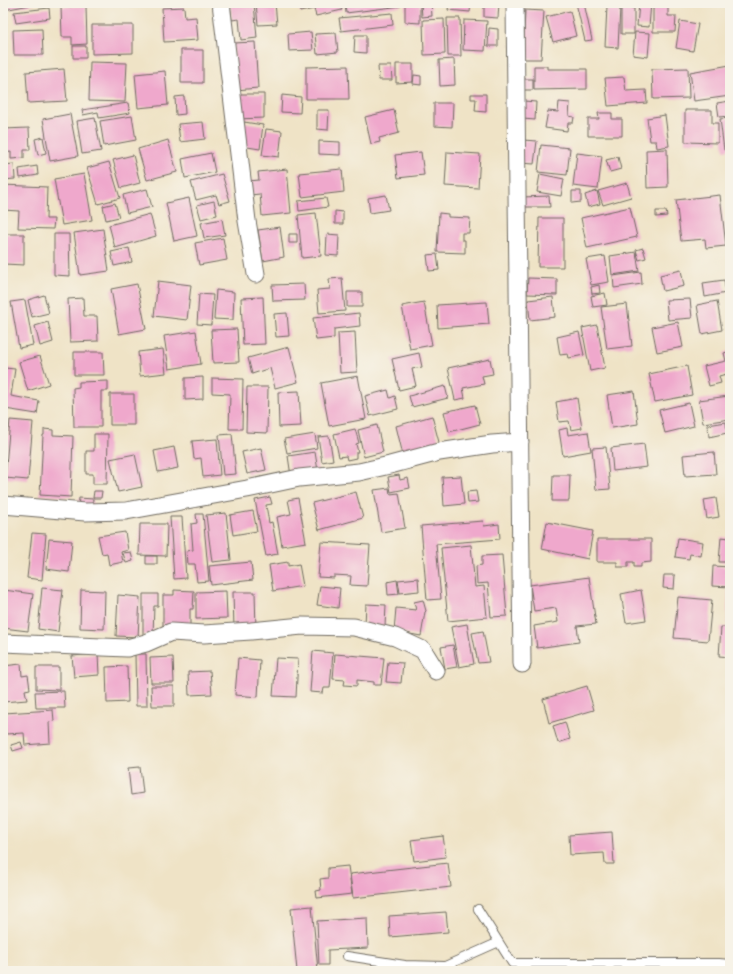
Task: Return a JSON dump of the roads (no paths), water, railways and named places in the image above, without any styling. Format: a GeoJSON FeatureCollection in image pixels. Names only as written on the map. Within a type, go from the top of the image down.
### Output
{"type":"FeatureCollection","features":[{"type":"Feature","properties":{"kind":"street"},"geometry":{"type":"LineString","coordinates":[[221,3],[247,221],[256,274]]}},
{"type":"Feature","properties":{"kind":"street"},"geometry":{"type":"LineString","coordinates":[[515,3],[522,664]]}},
{"type":"Feature","properties":{"kind":"street"},"geometry":{"type":"LineString","coordinates":[[3,505],[85,512],[126,511],[299,478],[359,472],[439,452],[492,444],[520,442]]}},
{"type":"Feature","properties":{"kind":"street"},"geometry":{"type":"LineString","coordinates":[[3,643],[127,648],[146,643],[172,632],[204,634],[302,626],[354,627],[395,637],[423,650],[436,670]]}},
{"type":"Feature","properties":{"kind":"lane"},"geometry":{"type":"LineString","coordinates":[[478,909],[512,962],[609,967],[719,963],[730,964]]}},
{"type":"Feature","properties":{"kind":"lane"},"geometry":{"type":"LineString","coordinates":[[346,956],[407,968],[445,966],[499,942]]}}]}
